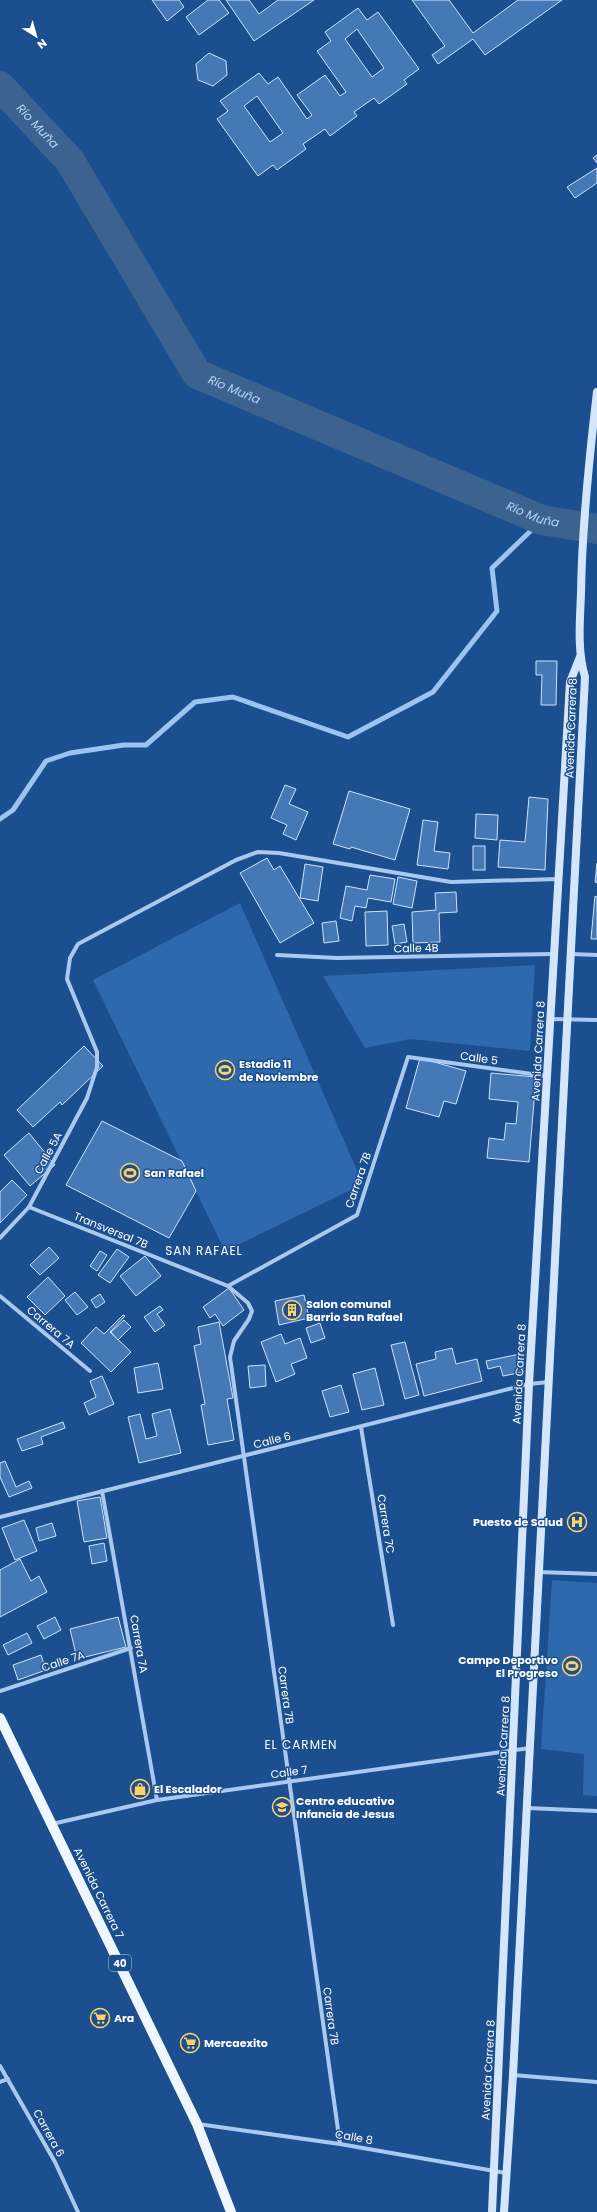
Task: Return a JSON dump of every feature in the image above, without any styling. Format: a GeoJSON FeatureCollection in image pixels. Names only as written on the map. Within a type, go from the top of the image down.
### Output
{"type":"FeatureCollection","features":[{"type":"Feature","properties":{"kind":"main road","name":"Avenida Carrera 7"},"geometry":{"type":"LineString","coordinates":[[0,1718],[197,2124],[231,2212]]}},
{"type":"Feature","properties":{"kind":"street"},"geometry":{"type":"LineString","coordinates":[[580,658],[584,502],[597,392]]}},
{"type":"Feature","properties":{"kind":"street","name":"Avenida Carrera 8"},"geometry":{"type":"LineString","coordinates":[[492,2212],[514,1750],[529,1384],[570,682],[580,658]]}},
{"type":"Feature","properties":{"kind":"street","name":"Avenida Carrera 8"},"geometry":{"type":"LineString","coordinates":[[504,2212],[513,2076],[538,1572],[550,1382],[585,677],[580,658]]}},
{"type":"Feature","properties":{"kind":"street","name":"Calle 5A"},"geometry":{"type":"LineString","coordinates":[[0,1238],[30,1208],[87,1098],[97,1067],[97,1052],[67,979],[70,958],[78,944],[236,860],[258,852],[279,853],[451,882],[558,879]]}},
{"type":"Feature","properties":{"kind":"street","name":"Calle 4B"},"geometry":{"type":"LineString","coordinates":[[278,955],[336,958],[554,954]]}},
{"type":"Feature","properties":{"kind":"street"},"geometry":{"type":"LineString","coordinates":[[571,954],[597,955]]}},
{"type":"Feature","properties":{"kind":"street"},"geometry":{"type":"LineString","coordinates":[[551,1020],[597,1020]]}},
{"type":"Feature","properties":{"kind":"street","name":"Calle 5"},"geometry":{"type":"LineString","coordinates":[[408,1057],[547,1076]]}},
{"type":"Feature","properties":{"kind":"street","name":"Carrera 7B"},"geometry":{"type":"LineString","coordinates":[[228,1286],[357,1215],[408,1057]]}},
{"type":"Feature","properties":{"kind":"street","name":"Transversal 7B"},"geometry":{"type":"LineString","coordinates":[[30,1208],[228,1286],[248,1303]]}},
{"type":"Feature","properties":{"kind":"street","name":"Carrera 7A"},"geometry":{"type":"LineString","coordinates":[[0,1296],[90,1371]]}},
{"type":"Feature","properties":{"kind":"street","name":"Carrera 7B"},"geometry":{"type":"LineString","coordinates":[[248,1303],[252,1311],[251,1315],[234,1341],[230,1357],[340,2144]]}},
{"type":"Feature","properties":{"kind":"street","name":"Calle 6"},"geometry":{"type":"LineString","coordinates":[[0,1518],[529,1384],[550,1382]]}},
{"type":"Feature","properties":{"kind":"street","name":"Carrera 7C"},"geometry":{"type":"LineString","coordinates":[[361,1427],[393,1625]]}},
{"type":"Feature","properties":{"kind":"street","name":"Carrera 7A"},"geometry":{"type":"LineString","coordinates":[[102,1491],[157,1800]]}},
{"type":"Feature","properties":{"kind":"street"},"geometry":{"type":"LineString","coordinates":[[538,1572],[597,1574]]}},
{"type":"Feature","properties":{"kind":"street","name":"Calle 7A"},"geometry":{"type":"LineString","coordinates":[[0,1691],[131,1648]]}},
{"type":"Feature","properties":{"kind":"street","name":"Calle 7"},"geometry":{"type":"LineString","coordinates":[[52,1824],[157,1800],[530,1748]]}},
{"type":"Feature","properties":{"kind":"street"},"geometry":{"type":"LineString","coordinates":[[527,1808],[597,1811]]}},
{"type":"Feature","properties":{"kind":"street","name":"Carrera 6"},"geometry":{"type":"LineString","coordinates":[[0,2066],[55,2162],[78,2212]]}},
{"type":"Feature","properties":{"kind":"street"},"geometry":{"type":"LineString","coordinates":[[513,2076],[597,2082]]}},
{"type":"Feature","properties":{"kind":"street"},"geometry":{"type":"LineString","coordinates":[[0,2082],[8,2079]]}},
{"type":"Feature","properties":{"kind":"street","name":"Calle 8"},"geometry":{"type":"LineString","coordinates":[[197,2124],[340,2144],[506,2173]]}},
{"type":"Feature","properties":{"kind":"shaded area","name":"Estadio 11 de Noviembre"},"geometry":{"type":"Polygon","coordinates":[[[240,903],[363,1184],[225,1251],[93,980],[240,903]]]}},
{"type":"Feature","properties":{"kind":"shaded area"},"geometry":{"type":"Polygon","coordinates":[[[535,965],[530,1051],[410,1039],[365,1048],[323,976],[535,965]]]}},
{"type":"Feature","properties":{"kind":"shaded area","name":"Campo Deportivo El Progreso"},"geometry":{"type":"Polygon","coordinates":[[[552,1580],[597,1583],[597,1796],[583,1795],[584,1754],[541,1749],[552,1580]]]}},
{"type":"Feature","properties":{"kind":"building"},"geometry":{"type":"Polygon","coordinates":[[[152,0],[179,0],[184,7],[167,21],[152,0]]]}},
{"type":"Feature","properties":{"kind":"building"},"geometry":{"type":"Polygon","coordinates":[[[208,0],[219,0],[229,13],[199,35],[186,17],[208,0]]]}},
{"type":"Feature","properties":{"kind":"building"},"geometry":{"type":"Polygon","coordinates":[[[226,0],[249,0],[259,14],[278,0],[314,0],[254,41],[226,0]]]}},
{"type":"Feature","properties":{"kind":"building"},"geometry":{"type":"Polygon","coordinates":[[[412,0],[449,0],[473,33],[518,0],[562,0],[485,55],[473,39],[438,64],[432,55],[445,46],[412,0]]]}},
{"type":"Feature","properties":{"kind":"building"},"geometry":{"type":"Polygon","coordinates":[[[358,8],[367,20],[378,12],[419,69],[404,80],[407,84],[379,104],[374,98],[354,112],[357,116],[330,136],[325,129],[303,144],[306,149],[277,170],[273,165],[258,176],[217,119],[228,111],[220,101],[259,73],[268,84],[278,77],[307,119],[312,115],[297,95],[325,75],[340,96],[346,92],[317,51],[331,41],[325,32],[358,8]],[[357,29],[345,39],[372,77],[384,68],[357,29]],[[257,96],[244,106],[270,142],[283,133],[257,96]]]}},
{"type":"Feature","properties":{"kind":"building"},"geometry":{"type":"Polygon","coordinates":[[[209,53],[226,61],[227,75],[213,86],[198,80],[196,64],[209,53]]]}},
{"type":"Feature","properties":{"kind":"building"},"geometry":{"type":"Polygon","coordinates":[[[597,155],[597,163],[593,158],[597,155]]]}},
{"type":"Feature","properties":{"kind":"building"},"geometry":{"type":"Polygon","coordinates":[[[597,168],[597,183],[575,198],[567,187],[597,168]]]}},
{"type":"Feature","properties":{"kind":"building"},"geometry":{"type":"Polygon","coordinates":[[[536,661],[557,661],[556,705],[541,705],[542,675],[536,675],[536,661]]]}},
{"type":"Feature","properties":{"kind":"building"},"geometry":{"type":"Polygon","coordinates":[[[285,785],[296,789],[289,804],[308,812],[296,840],[283,834],[287,825],[271,818],[285,785]]]}},
{"type":"Feature","properties":{"kind":"building"},"geometry":{"type":"Polygon","coordinates":[[[349,791],[410,809],[395,860],[351,847],[350,849],[333,844],[349,791]]]}},
{"type":"Feature","properties":{"kind":"building"},"geometry":{"type":"Polygon","coordinates":[[[529,797],[548,799],[545,870],[498,867],[500,840],[525,842],[529,797]]]}},
{"type":"Feature","properties":{"kind":"building"},"geometry":{"type":"Polygon","coordinates":[[[476,814],[498,815],[497,840],[475,838],[476,814]]]}},
{"type":"Feature","properties":{"kind":"building"},"geometry":{"type":"Polygon","coordinates":[[[423,820],[438,822],[434,851],[450,853],[448,869],[417,865],[423,820]]]}},
{"type":"Feature","properties":{"kind":"building"},"geometry":{"type":"Polygon","coordinates":[[[473,846],[485,846],[485,870],[473,870],[473,846]]]}},
{"type":"Feature","properties":{"kind":"building"},"geometry":{"type":"Polygon","coordinates":[[[267,858],[274,870],[280,866],[314,923],[280,943],[240,873],[267,858]]]}},
{"type":"Feature","properties":{"kind":"building"},"geometry":{"type":"Polygon","coordinates":[[[597,863],[597,883],[595,882],[597,863]]]}},
{"type":"Feature","properties":{"kind":"building"},"geometry":{"type":"Polygon","coordinates":[[[305,864],[323,867],[318,901],[300,898],[305,864]]]}},
{"type":"Feature","properties":{"kind":"building"},"geometry":{"type":"Polygon","coordinates":[[[370,875],[395,879],[391,902],[368,898],[366,908],[355,906],[352,921],[340,918],[346,886],[367,890],[370,875]]]}},
{"type":"Feature","properties":{"kind":"building"},"geometry":{"type":"Polygon","coordinates":[[[398,877],[417,881],[412,908],[393,904],[398,877]]]}},
{"type":"Feature","properties":{"kind":"building"},"geometry":{"type":"Polygon","coordinates":[[[456,892],[457,912],[439,913],[440,942],[413,943],[412,912],[436,910],[435,893],[456,892]]]}},
{"type":"Feature","properties":{"kind":"building"},"geometry":{"type":"Polygon","coordinates":[[[595,896],[597,897],[597,939],[591,939],[595,896]]]}},
{"type":"Feature","properties":{"kind":"building"},"geometry":{"type":"Polygon","coordinates":[[[387,911],[388,945],[366,946],[365,912],[387,911]]]}},
{"type":"Feature","properties":{"kind":"building"},"geometry":{"type":"Polygon","coordinates":[[[336,921],[339,941],[324,943],[322,923],[336,921]]]}},
{"type":"Feature","properties":{"kind":"building"},"geometry":{"type":"Polygon","coordinates":[[[404,924],[407,942],[395,944],[392,926],[404,924]]]}},
{"type":"Feature","properties":{"kind":"building"},"geometry":{"type":"Polygon","coordinates":[[[84,1046],[103,1066],[62,1105],[60,1102],[33,1127],[17,1110],[84,1046]]]}},
{"type":"Feature","properties":{"kind":"building"},"geometry":{"type":"Polygon","coordinates":[[[420,1058],[466,1071],[456,1104],[444,1101],[439,1117],[406,1108],[420,1058]]]}},
{"type":"Feature","properties":{"kind":"building"},"geometry":{"type":"Polygon","coordinates":[[[491,1073],[536,1077],[529,1162],[487,1158],[489,1138],[504,1140],[506,1123],[516,1124],[518,1102],[489,1099],[491,1073]]]}},
{"type":"Feature","properties":{"kind":"building","name":"San Rafael"},"geometry":{"type":"Polygon","coordinates":[[[102,1121],[182,1161],[196,1191],[169,1238],[66,1185],[102,1121]]]}},
{"type":"Feature","properties":{"kind":"building"},"geometry":{"type":"Polygon","coordinates":[[[29,1133],[55,1165],[30,1186],[4,1155],[29,1133]]]}},
{"type":"Feature","properties":{"kind":"building"},"geometry":{"type":"Polygon","coordinates":[[[12,1180],[27,1195],[0,1223],[0,1192],[12,1180]]]}},
{"type":"Feature","properties":{"kind":"building"},"geometry":{"type":"Polygon","coordinates":[[[49,1247],[59,1258],[40,1275],[30,1265],[49,1247]]]}},
{"type":"Feature","properties":{"kind":"building"},"geometry":{"type":"Polygon","coordinates":[[[117,1249],[129,1257],[110,1283],[98,1275],[117,1249]]]}},
{"type":"Feature","properties":{"kind":"building"},"geometry":{"type":"Polygon","coordinates":[[[100,1251],[107,1255],[97,1271],[90,1266],[100,1251]]]}},
{"type":"Feature","properties":{"kind":"building"},"geometry":{"type":"Polygon","coordinates":[[[145,1256],[161,1276],[136,1296],[120,1276],[145,1256]]]}},
{"type":"Feature","properties":{"kind":"building"},"geometry":{"type":"Polygon","coordinates":[[[48,1277],[65,1296],[45,1315],[27,1297],[48,1277]]]}},
{"type":"Feature","properties":{"kind":"building"},"geometry":{"type":"Polygon","coordinates":[[[229,1288],[244,1310],[223,1326],[215,1314],[210,1318],[203,1307],[229,1288]]]}},
{"type":"Feature","properties":{"kind":"building"},"geometry":{"type":"Polygon","coordinates":[[[75,1292],[88,1307],[77,1315],[65,1300],[75,1292]]]}},
{"type":"Feature","properties":{"kind":"building"},"geometry":{"type":"Polygon","coordinates":[[[100,1294],[105,1302],[96,1308],[91,1300],[100,1294]]]}},
{"type":"Feature","properties":{"kind":"building","name":"Salon comunal Barrio San Rafael"},"geometry":{"type":"Polygon","coordinates":[[[304,1295],[309,1318],[279,1325],[275,1301],[304,1295]]]}},
{"type":"Feature","properties":{"kind":"building"},"geometry":{"type":"Polygon","coordinates":[[[160,1306],[163,1310],[157,1314],[165,1325],[155,1332],[144,1317],[160,1306]]]}},
{"type":"Feature","properties":{"kind":"building"},"geometry":{"type":"Polygon","coordinates":[[[123,1315],[125,1316],[110,1332],[131,1352],[111,1372],[81,1343],[96,1327],[104,1334],[123,1315]]]}},
{"type":"Feature","properties":{"kind":"building"},"geometry":{"type":"Polygon","coordinates":[[[124,1320],[131,1327],[118,1340],[111,1332],[124,1320]]]}},
{"type":"Feature","properties":{"kind":"building"},"geometry":{"type":"Polygon","coordinates":[[[219,1322],[233,1398],[227,1399],[234,1440],[208,1445],[201,1405],[205,1404],[194,1346],[201,1344],[198,1327],[219,1322]]]}},
{"type":"Feature","properties":{"kind":"building"},"geometry":{"type":"Polygon","coordinates":[[[320,1323],[325,1338],[311,1343],[306,1328],[320,1323]]]}},
{"type":"Feature","properties":{"kind":"building"},"geometry":{"type":"Polygon","coordinates":[[[281,1334],[285,1344],[300,1338],[307,1358],[291,1364],[295,1374],[276,1382],[261,1342],[281,1334]]]}},
{"type":"Feature","properties":{"kind":"building"},"geometry":{"type":"Polygon","coordinates":[[[405,1342],[419,1395],[405,1399],[391,1345],[405,1342]]]}},
{"type":"Feature","properties":{"kind":"building"},"geometry":{"type":"Polygon","coordinates":[[[452,1348],[456,1364],[477,1359],[482,1381],[424,1396],[416,1364],[436,1359],[435,1352],[452,1348]]]}},
{"type":"Feature","properties":{"kind":"building"},"geometry":{"type":"Polygon","coordinates":[[[520,1354],[524,1372],[503,1376],[500,1366],[488,1369],[486,1361],[520,1354]]]}},
{"type":"Feature","properties":{"kind":"building"},"geometry":{"type":"Polygon","coordinates":[[[158,1363],[163,1389],[138,1393],[134,1368],[158,1363]]]}},
{"type":"Feature","properties":{"kind":"building"},"geometry":{"type":"Polygon","coordinates":[[[265,1365],[266,1386],[250,1388],[248,1366],[265,1365]]]}},
{"type":"Feature","properties":{"kind":"building"},"geometry":{"type":"Polygon","coordinates":[[[375,1368],[384,1405],[362,1410],[353,1374],[375,1368]]]}},
{"type":"Feature","properties":{"kind":"building"},"geometry":{"type":"Polygon","coordinates":[[[102,1376],[114,1404],[89,1415],[84,1403],[96,1397],[90,1381],[102,1376]]]}},
{"type":"Feature","properties":{"kind":"building"},"geometry":{"type":"Polygon","coordinates":[[[341,1385],[349,1412],[330,1417],[322,1391],[341,1385]]]}},
{"type":"Feature","properties":{"kind":"building"},"geometry":{"type":"Polygon","coordinates":[[[170,1409],[181,1453],[139,1463],[128,1417],[140,1414],[146,1439],[157,1436],[152,1414],[170,1409]]]}},
{"type":"Feature","properties":{"kind":"building"},"geometry":{"type":"Polygon","coordinates":[[[63,1422],[65,1428],[41,1437],[43,1444],[22,1451],[17,1439],[63,1422]]]}},
{"type":"Feature","properties":{"kind":"building"},"geometry":{"type":"Polygon","coordinates":[[[5,1461],[16,1487],[29,1481],[32,1488],[9,1497],[0,1477],[0,1463],[5,1461]]]}},
{"type":"Feature","properties":{"kind":"building"},"geometry":{"type":"Polygon","coordinates":[[[100,1497],[107,1538],[84,1542],[77,1501],[100,1497]]]}},
{"type":"Feature","properties":{"kind":"building"},"geometry":{"type":"Polygon","coordinates":[[[24,1520],[37,1551],[15,1560],[2,1528],[24,1520]]]}},
{"type":"Feature","properties":{"kind":"building"},"geometry":{"type":"Polygon","coordinates":[[[52,1523],[56,1536],[39,1541],[36,1528],[52,1523]]]}},
{"type":"Feature","properties":{"kind":"building"},"geometry":{"type":"Polygon","coordinates":[[[104,1543],[107,1561],[92,1564],[89,1546],[104,1543]]]}},
{"type":"Feature","properties":{"kind":"building"},"geometry":{"type":"Polygon","coordinates":[[[20,1559],[31,1581],[39,1576],[47,1592],[0,1617],[0,1570],[20,1559]]]}},
{"type":"Feature","properties":{"kind":"building"},"geometry":{"type":"Polygon","coordinates":[[[55,1617],[61,1630],[44,1639],[37,1626],[55,1617]]]}},
{"type":"Feature","properties":{"kind":"building"},"geometry":{"type":"Polygon","coordinates":[[[118,1617],[126,1647],[77,1659],[70,1629],[118,1617]]]}},
{"type":"Feature","properties":{"kind":"building"},"geometry":{"type":"Polygon","coordinates":[[[27,1633],[32,1643],[8,1655],[3,1645],[27,1633]]]}},
{"type":"Feature","properties":{"kind":"building"},"geometry":{"type":"Polygon","coordinates":[[[41,1655],[46,1670],[18,1680],[13,1665],[41,1655]]]}},
{"type":"Feature","properties":{"kind":"waterway","name":"Río Muña"},"geometry":{"type":"LineString","coordinates":[[0,86],[70,161],[197,374],[542,520],[597,529]]}},
{"type":"Feature","properties":{"kind":"waterway"},"geometry":{"type":"LineString","coordinates":[[0,819],[13,810],[46,761],[70,753],[124,745],[146,745],[195,702],[233,697],[348,737],[433,692],[497,611],[492,568],[542,520]]}},
{"type":"Feature","properties":{"kind":"place","name":"Estadio 11 de Noviembre"},"geometry":{"type":"Point","coordinates":[225,1070]}},
{"type":"Feature","properties":{"kind":"place","name":"San Rafael"},"geometry":{"type":"Point","coordinates":[130,1173]}},
{"type":"Feature","properties":{"kind":"place","name":"Salon comunal Barrio San Rafael"},"geometry":{"type":"Point","coordinates":[292,1310]}},
{"type":"Feature","properties":{"kind":"place","name":"Puesto de Salud"},"geometry":{"type":"Point","coordinates":[577,1522]}},
{"type":"Feature","properties":{"kind":"place","name":"Campo Deportivo El Progreso"},"geometry":{"type":"Point","coordinates":[572,1666]}},
{"type":"Feature","properties":{"kind":"place","name":"El Escalador"},"geometry":{"type":"Point","coordinates":[140,1789]}},
{"type":"Feature","properties":{"kind":"place","name":"Centro educativo Infancia de Jesus"},"geometry":{"type":"Point","coordinates":[282,1807]}},
{"type":"Feature","properties":{"kind":"place","name":"Ara"},"geometry":{"type":"Point","coordinates":[100,2018]}},
{"type":"Feature","properties":{"kind":"place","name":"Mercaexito"},"geometry":{"type":"Point","coordinates":[190,2043]}},
{"type":"Feature","properties":{"kind":"district","name":"SAN RAFAEL"},"geometry":{"type":"Point","coordinates":[204,1251]}},
{"type":"Feature","properties":{"kind":"district","name":"EL CARMEN"},"geometry":{"type":"Point","coordinates":[301,1745]}}]}
